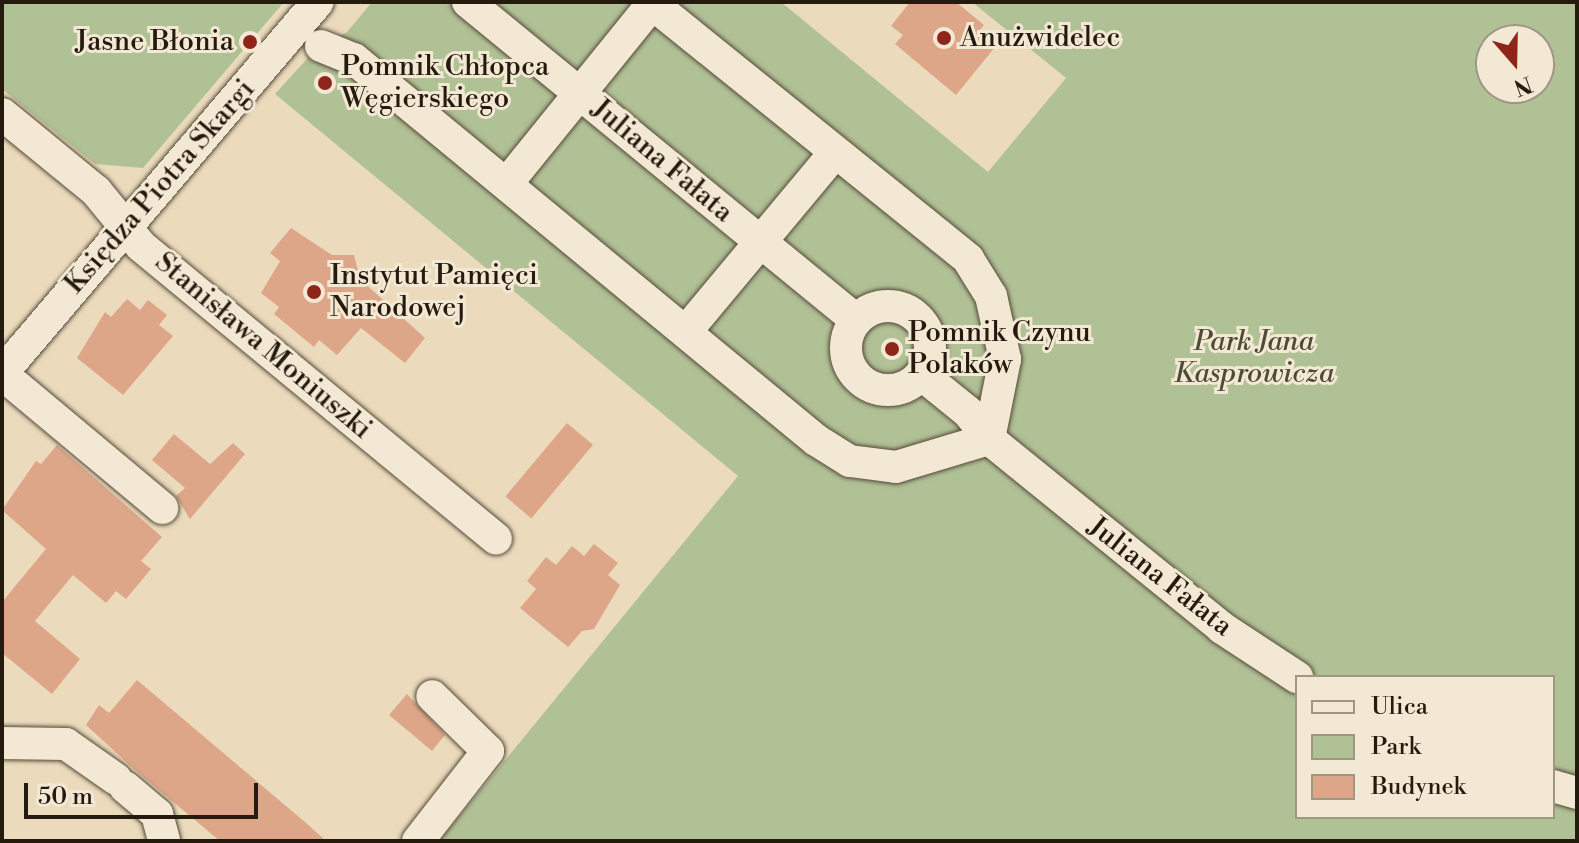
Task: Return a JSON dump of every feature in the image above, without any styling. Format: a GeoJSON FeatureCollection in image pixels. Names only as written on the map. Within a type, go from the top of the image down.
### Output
{"type":"FeatureCollection","features":[{"type":"Feature","properties":{"kind":"street","name":"Księdza Piotra Skargi"},"geometry":{"type":"LineString","coordinates":[[2,373],[318,2]]}},
{"type":"Feature","properties":{"kind":"street","name":"Juliana Fałata"},"geometry":{"type":"LineString","coordinates":[[468,2],[856,320]]}},
{"type":"Feature","properties":{"kind":"street"},"geometry":{"type":"LineString","coordinates":[[321,46],[354,59],[688,329],[816,440],[850,461],[896,467],[989,439],[1005,359],[991,296],[968,259],[834,154],[651,3],[508,182]]}},
{"type":"Feature","properties":{"kind":"street","name":"Stanisława Moniuszki"},"geometry":{"type":"LineString","coordinates":[[2,114],[96,191],[125,230],[496,539]]}},
{"type":"Feature","properties":{"kind":"street"},"geometry":{"type":"LineString","coordinates":[[688,329],[834,154]]}},
{"type":"Feature","properties":{"kind":"street"},"geometry":{"type":"LineString","coordinates":[[881,306],[916,316],[930,343],[921,374],[895,389],[860,379],[845,346],[856,320],[881,306]]}},
{"type":"Feature","properties":{"kind":"street"},"geometry":{"type":"LineString","coordinates":[[2,373],[162,508]]}},
{"type":"Feature","properties":{"kind":"street","name":"Juliana Fałata"},"geometry":{"type":"LineString","coordinates":[[921,374],[968,412],[989,439],[1222,628],[1295,676]]}},
{"type":"Feature","properties":{"kind":"street"},"geometry":{"type":"LineString","coordinates":[[418,841],[488,751],[432,696]]}},
{"type":"Feature","properties":{"kind":"street"},"geometry":{"type":"LineString","coordinates":[[7,737],[66,744],[157,814],[164,841]]}},
{"type":"Feature","properties":{"kind":"street"},"geometry":{"type":"LineString","coordinates":[[1555,787],[1577,793]]}},
{"type":"Feature","properties":{"kind":"green space"},"geometry":{"type":"Polygon","coordinates":[[[2,2],[284,2],[143,168],[95,164],[2,89],[2,2]]]}},
{"type":"Feature","properties":{"kind":"green space","name":"Park Jana Kasprowicza"},"geometry":{"type":"Polygon","coordinates":[[[372,2],[781,2],[988,172],[1066,78],[972,2],[1577,2],[1577,841],[439,841],[738,476],[275,94],[315,50],[347,32],[372,2]]]}},
{"type":"Feature","properties":{"kind":"building"},"geometry":{"type":"Polygon","coordinates":[[[910,2],[956,2],[984,25],[979,31],[996,46],[956,95],[895,44],[903,35],[891,26],[910,2]]]}},
{"type":"Feature","properties":{"kind":"building"},"geometry":{"type":"Polygon","coordinates":[[[291,228],[332,255],[354,255],[360,279],[425,338],[405,363],[361,328],[337,355],[319,340],[314,347],[274,314],[279,307],[261,293],[280,261],[270,253],[291,228]]]}},
{"type":"Feature","properties":{"kind":"building"},"geometry":{"type":"Polygon","coordinates":[[[127,299],[140,310],[148,300],[167,315],[159,325],[173,336],[123,395],[77,358],[105,312],[111,317],[127,299]]]}},
{"type":"Feature","properties":{"kind":"building"},"geometry":{"type":"Polygon","coordinates":[[[567,423],[593,445],[531,518],[505,497],[567,423]]]}},
{"type":"Feature","properties":{"kind":"building"},"geometry":{"type":"Polygon","coordinates":[[[174,434],[210,464],[233,443],[245,454],[190,519],[176,496],[185,488],[152,460],[174,434]]]}},
{"type":"Feature","properties":{"kind":"building"},"geometry":{"type":"Polygon","coordinates":[[[57,445],[162,537],[141,561],[151,569],[126,599],[116,591],[106,603],[73,575],[35,621],[80,659],[52,694],[2,653],[2,602],[46,549],[2,510],[36,461],[41,464],[57,445]]]}},
{"type":"Feature","properties":{"kind":"building"},"geometry":{"type":"Polygon","coordinates":[[[594,544],[618,563],[608,575],[620,585],[594,629],[582,631],[568,647],[520,608],[536,589],[527,581],[546,557],[556,565],[572,546],[584,556],[594,544]]]}},
{"type":"Feature","properties":{"kind":"building"},"geometry":{"type":"Polygon","coordinates":[[[137,680],[326,841],[220,841],[135,770],[86,725],[99,705],[109,713],[137,680]]]}},
{"type":"Feature","properties":{"kind":"building"},"geometry":{"type":"Polygon","coordinates":[[[407,694],[445,735],[432,751],[389,715],[407,694]]]}},
{"type":"Feature","properties":{"kind":"place","name":"Anużwidelec"},"geometry":{"type":"Point","coordinates":[944,38]}},
{"type":"Feature","properties":{"kind":"place","name":"Jasne Błonia"},"geometry":{"type":"Point","coordinates":[250,42]}},
{"type":"Feature","properties":{"kind":"place","name":"Pomnik Chłopca Węgierskiego"},"geometry":{"type":"Point","coordinates":[325,83]}},
{"type":"Feature","properties":{"kind":"place","name":"Instytut Pamięci Narodowej"},"geometry":{"type":"Point","coordinates":[314,292]}},
{"type":"Feature","properties":{"kind":"place","name":"Pomnik Czynu Polaków"},"geometry":{"type":"Point","coordinates":[892,349]}}]}
